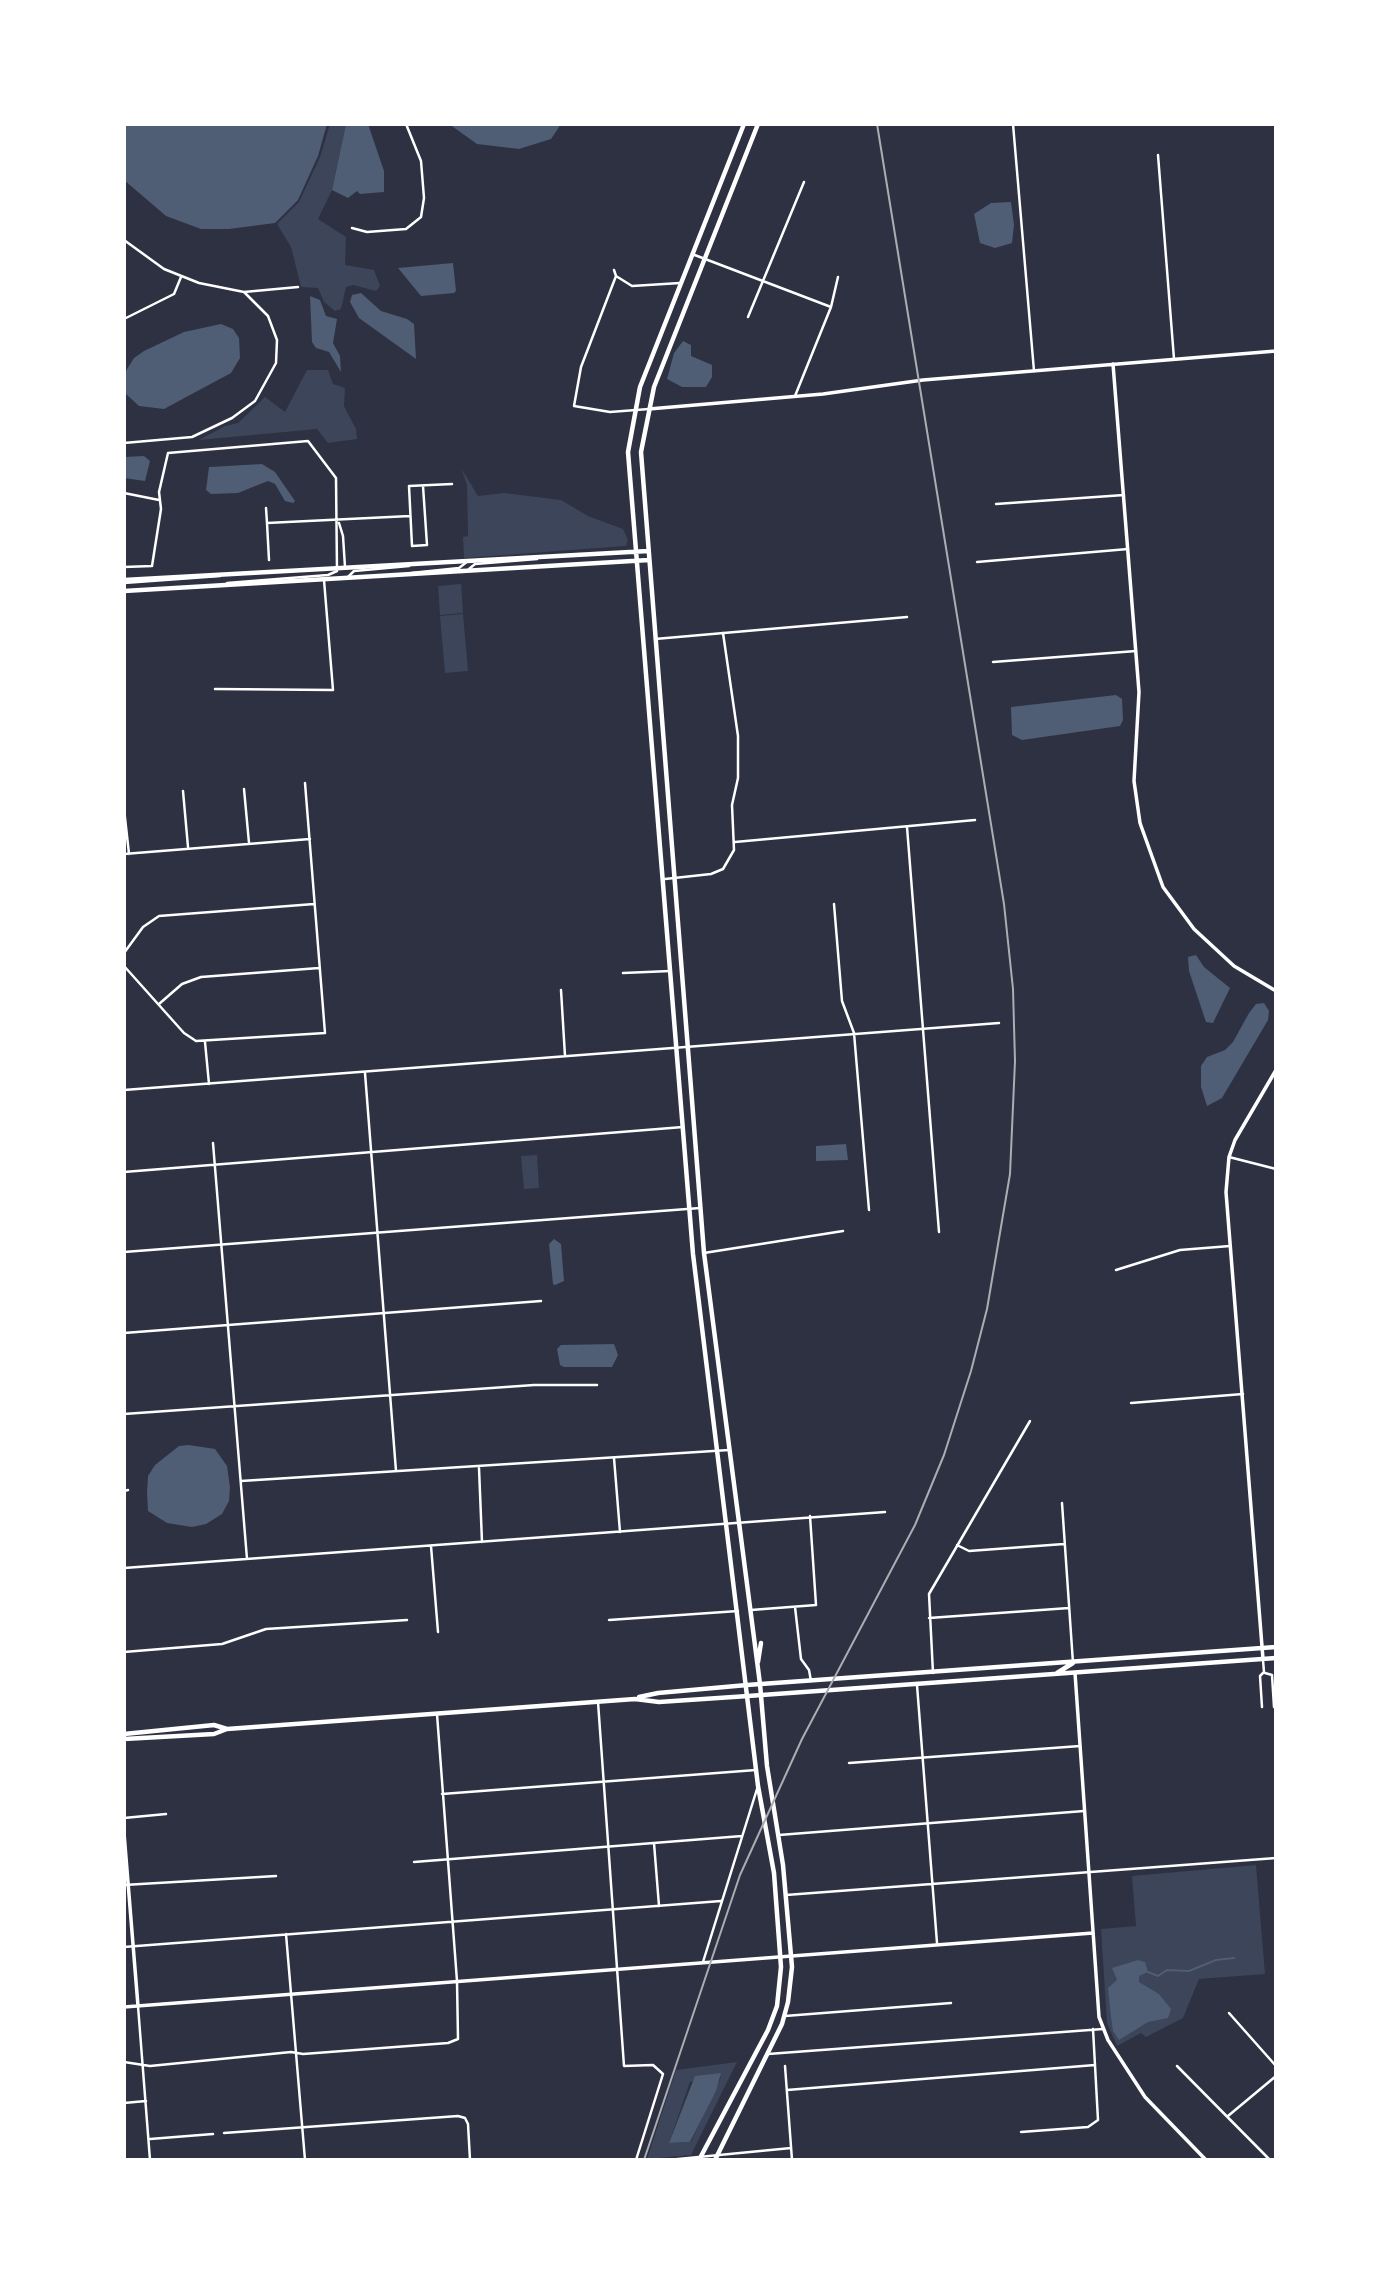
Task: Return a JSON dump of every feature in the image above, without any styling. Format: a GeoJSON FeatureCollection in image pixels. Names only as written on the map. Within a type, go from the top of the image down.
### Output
{"type":"FeatureCollection","features":[{"type":"Feature","properties":{"kind":"main road"},"geometry":{"type":"LineString","coordinates":[[700,2158],[758,2051],[777,2006],[781,1956],[774,1873],[755,1770],[738,1611],[699,1315],[628,452],[634,410],[691,254],[744,124]]}},
{"type":"Feature","properties":{"kind":"main road"},"geometry":{"type":"LineString","coordinates":[[716,2157],[785,2016],[790,1992],[791,1955],[779,1835],[767,1766],[760,1684],[704,1253],[641,452],[654,387],[758,124]]}},
{"type":"Feature","properties":{"kind":"main road"},"geometry":{"type":"LineString","coordinates":[[124,582],[648,551]]}},
{"type":"Feature","properties":{"kind":"main road"},"geometry":{"type":"LineString","coordinates":[[124,590],[649,560]]}},
{"type":"Feature","properties":{"kind":"main road"},"geometry":{"type":"LineString","coordinates":[[647,694],[659,693]]}},
{"type":"Feature","properties":{"kind":"main road"},"geometry":{"type":"LineString","coordinates":[[757,1663],[761,1657],[761,1643]]}},
{"type":"Feature","properties":{"kind":"main road"},"geometry":{"type":"LineString","coordinates":[[124,1737],[214,1734],[227,1729],[635,1699],[658,1693],[747,1685],[1276,1647]]}},
{"type":"Feature","properties":{"kind":"main road"},"geometry":{"type":"LineString","coordinates":[[635,1699],[659,1702],[1276,1658]]}},
{"type":"Feature","properties":{"kind":"main road"},"geometry":{"type":"LineString","coordinates":[[1075,1672],[1089,1661]]}},
{"type":"Feature","properties":{"kind":"main road"},"geometry":{"type":"LineString","coordinates":[[1056,1674],[1073,1663]]}},
{"type":"Feature","properties":{"kind":"main road"},"geometry":{"type":"LineString","coordinates":[[124,1737],[214,1725],[227,1729]]}},
{"type":"Feature","properties":{"kind":"main road"},"geometry":{"type":"LineString","coordinates":[[758,2051],[768,2054]]}},
{"type":"Feature","properties":{"kind":"street"},"geometry":{"type":"LineString","coordinates":[[352,228],[367,232],[406,229],[421,217],[424,207],[421,160],[406,124]]}},
{"type":"Feature","properties":{"kind":"street"},"geometry":{"type":"LineString","coordinates":[[1013,124],[1034,371]]}},
{"type":"Feature","properties":{"kind":"street"},"geometry":{"type":"LineString","coordinates":[[1158,155],[1174,359]]}},
{"type":"Feature","properties":{"kind":"street"},"geometry":{"type":"LineString","coordinates":[[748,317],[804,182]]}},
{"type":"Feature","properties":{"kind":"street"},"geometry":{"type":"LineString","coordinates":[[124,240],[164,269],[181,277],[244,292],[298,287]]}},
{"type":"Feature","properties":{"kind":"street"},"geometry":{"type":"LineString","coordinates":[[691,254],[831,307]]}},
{"type":"Feature","properties":{"kind":"street"},"geometry":{"type":"LineString","coordinates":[[614,270],[616,276],[581,368],[574,407],[610,412],[649,409],[795,397],[923,380],[1276,351]]}},
{"type":"Feature","properties":{"kind":"street"},"geometry":{"type":"LineString","coordinates":[[616,276],[632,286],[680,283]]}},
{"type":"Feature","properties":{"kind":"street"},"geometry":{"type":"LineString","coordinates":[[124,319],[174,294],[181,277]]}},
{"type":"Feature","properties":{"kind":"street"},"geometry":{"type":"LineString","coordinates":[[795,397],[831,307],[838,277]]}},
{"type":"Feature","properties":{"kind":"street"},"geometry":{"type":"LineString","coordinates":[[124,443],[192,436],[232,418],[255,401],[276,363],[277,340],[268,316],[244,292]]}},
{"type":"Feature","properties":{"kind":"street"},"geometry":{"type":"LineString","coordinates":[[1113,364],[1139,692],[1135,789],[1140,823],[1155,869],[1171,899],[1211,947],[1234,966],[1276,991]]}},
{"type":"Feature","properties":{"kind":"street"},"geometry":{"type":"LineString","coordinates":[[124,568],[152,566],[166,456],[171,452],[308,441],[336,478],[337,568],[332,575],[234,581],[224,585]]}},
{"type":"Feature","properties":{"kind":"street"},"geometry":{"type":"LineString","coordinates":[[423,486],[427,545],[412,546],[409,486],[452,484]]}},
{"type":"Feature","properties":{"kind":"street"},"geometry":{"type":"LineString","coordinates":[[124,493],[160,500]]}},
{"type":"Feature","properties":{"kind":"street"},"geometry":{"type":"LineString","coordinates":[[996,504],[1124,495]]}},
{"type":"Feature","properties":{"kind":"street"},"geometry":{"type":"LineString","coordinates":[[266,508],[269,560]]}},
{"type":"Feature","properties":{"kind":"street"},"geometry":{"type":"LineString","coordinates":[[267,523],[410,516]]}},
{"type":"Feature","properties":{"kind":"street"},"geometry":{"type":"LineString","coordinates":[[338,519],[344,536],[345,567]]}},
{"type":"Feature","properties":{"kind":"street"},"geometry":{"type":"LineString","coordinates":[[977,562],[1128,549]]}},
{"type":"Feature","properties":{"kind":"street"},"geometry":{"type":"LineString","coordinates":[[469,571],[475,564],[526,562],[554,555]]}},
{"type":"Feature","properties":{"kind":"street"},"geometry":{"type":"LineString","coordinates":[[405,575],[418,570],[459,568],[468,560]]}},
{"type":"Feature","properties":{"kind":"street"},"geometry":{"type":"LineString","coordinates":[[347,579],[352,571],[402,568],[419,563]]}},
{"type":"Feature","properties":{"kind":"street"},"geometry":{"type":"LineString","coordinates":[[215,689],[333,690],[324,580]]}},
{"type":"Feature","properties":{"kind":"street"},"geometry":{"type":"LineString","coordinates":[[655,639],[906,617]]}},
{"type":"Feature","properties":{"kind":"street"},"geometry":{"type":"LineString","coordinates":[[662,879],[711,874],[723,869],[735,842],[732,805],[738,778],[738,736],[723,633]]}},
{"type":"Feature","properties":{"kind":"street"},"geometry":{"type":"LineString","coordinates":[[993,662],[1136,651]]}},
{"type":"Feature","properties":{"kind":"street"},"geometry":{"type":"LineString","coordinates":[[124,966],[184,1034],[205,1042],[325,1033],[305,783]]}},
{"type":"Feature","properties":{"kind":"street"},"geometry":{"type":"LineString","coordinates":[[244,789],[249,844]]}},
{"type":"Feature","properties":{"kind":"street"},"geometry":{"type":"LineString","coordinates":[[183,792],[188,849]]}},
{"type":"Feature","properties":{"kind":"street"},"geometry":{"type":"LineString","coordinates":[[124,809],[126,854],[310,839]]}},
{"type":"Feature","properties":{"kind":"street"},"geometry":{"type":"LineString","coordinates":[[735,842],[975,820]]}},
{"type":"Feature","properties":{"kind":"street"},"geometry":{"type":"LineString","coordinates":[[906,827],[939,1232]]}},
{"type":"Feature","properties":{"kind":"street"},"geometry":{"type":"LineString","coordinates":[[124,953],[143,927],[159,916],[314,904]]}},
{"type":"Feature","properties":{"kind":"street"},"geometry":{"type":"LineString","coordinates":[[834,904],[842,1001],[854,1033],[869,1210]]}},
{"type":"Feature","properties":{"kind":"street"},"geometry":{"type":"LineString","coordinates":[[159,1004],[181,984],[201,978],[319,968]]}},
{"type":"Feature","properties":{"kind":"street"},"geometry":{"type":"LineString","coordinates":[[623,973],[670,971]]}},
{"type":"Feature","properties":{"kind":"street"},"geometry":{"type":"LineString","coordinates":[[561,990],[565,1056]]}},
{"type":"Feature","properties":{"kind":"street"},"geometry":{"type":"LineString","coordinates":[[124,1090],[999,1023]]}},
{"type":"Feature","properties":{"kind":"street"},"geometry":{"type":"LineString","coordinates":[[205,1042],[209,1084]]}},
{"type":"Feature","properties":{"kind":"street"},"geometry":{"type":"LineString","coordinates":[[1264,1672],[1226,1192],[1229,1157],[1241,1128],[1276,1070]]}},
{"type":"Feature","properties":{"kind":"street"},"geometry":{"type":"LineString","coordinates":[[365,1072],[396,1471]]}},
{"type":"Feature","properties":{"kind":"street"},"geometry":{"type":"LineString","coordinates":[[124,1172],[683,1127]]}},
{"type":"Feature","properties":{"kind":"street"},"geometry":{"type":"LineString","coordinates":[[213,1143],[247,1559]]}},
{"type":"Feature","properties":{"kind":"street"},"geometry":{"type":"LineString","coordinates":[[1229,1157],[1276,1169]]}},
{"type":"Feature","properties":{"kind":"street"},"geometry":{"type":"LineString","coordinates":[[124,1252],[701,1208]]}},
{"type":"Feature","properties":{"kind":"street"},"geometry":{"type":"LineString","coordinates":[[704,1253],[843,1231]]}},
{"type":"Feature","properties":{"kind":"street"},"geometry":{"type":"LineString","coordinates":[[1116,1270],[1180,1250],[1230,1246]]}},
{"type":"Feature","properties":{"kind":"street"},"geometry":{"type":"LineString","coordinates":[[124,1333],[541,1301]]}},
{"type":"Feature","properties":{"kind":"street"},"geometry":{"type":"LineString","coordinates":[[124,1414],[534,1385],[597,1385]]}},
{"type":"Feature","properties":{"kind":"street"},"geometry":{"type":"LineString","coordinates":[[1131,1403],[1243,1394]]}},
{"type":"Feature","properties":{"kind":"street"},"geometry":{"type":"LineString","coordinates":[[933,1673],[929,1594],[1030,1421]]}},
{"type":"Feature","properties":{"kind":"street"},"geometry":{"type":"LineString","coordinates":[[241,1481],[479,1468],[729,1450]]}},
{"type":"Feature","properties":{"kind":"street"},"geometry":{"type":"LineString","coordinates":[[614,1458],[620,1532]]}},
{"type":"Feature","properties":{"kind":"street"},"geometry":{"type":"LineString","coordinates":[[479,1468],[482,1542]]}},
{"type":"Feature","properties":{"kind":"street"},"geometry":{"type":"LineString","coordinates":[[1062,1503],[1073,1663]]}},
{"type":"Feature","properties":{"kind":"street"},"geometry":{"type":"LineString","coordinates":[[124,1568],[810,1516],[886,1513]]}},
{"type":"Feature","properties":{"kind":"street"},"geometry":{"type":"LineString","coordinates":[[750,1610],[816,1605],[810,1516]]}},
{"type":"Feature","properties":{"kind":"street"},"geometry":{"type":"LineString","coordinates":[[957,1545],[969,1550],[1065,1544]]}},
{"type":"Feature","properties":{"kind":"street"},"geometry":{"type":"LineString","coordinates":[[430,1546],[438,1632]]}},
{"type":"Feature","properties":{"kind":"street"},"geometry":{"type":"LineString","coordinates":[[794,1606],[802,1659],[811,1681]]}},
{"type":"Feature","properties":{"kind":"street"},"geometry":{"type":"LineString","coordinates":[[929,1618],[1069,1608]]}},
{"type":"Feature","properties":{"kind":"street"},"geometry":{"type":"LineString","coordinates":[[610,1620],[738,1611]]}},
{"type":"Feature","properties":{"kind":"street"},"geometry":{"type":"LineString","coordinates":[[124,1652],[222,1644],[266,1629],[407,1620]]}},
{"type":"Feature","properties":{"kind":"street"},"geometry":{"type":"LineString","coordinates":[[1075,1672],[1088,1872],[1102,2029],[1145,2097],[1206,2160]]}},
{"type":"Feature","properties":{"kind":"street"},"geometry":{"type":"LineString","coordinates":[[1264,1672],[1272,1675],[1274,1707]]}},
{"type":"Feature","properties":{"kind":"street"},"geometry":{"type":"LineString","coordinates":[[1262,1707],[1259,1676],[1264,1672]]}},
{"type":"Feature","properties":{"kind":"street"},"geometry":{"type":"LineString","coordinates":[[917,1684],[937,1944]]}},
{"type":"Feature","properties":{"kind":"street"},"geometry":{"type":"LineString","coordinates":[[598,1702],[601,1783],[624,2066],[653,2065],[663,2074],[636,2160]]}},
{"type":"Feature","properties":{"kind":"street"},"geometry":{"type":"LineString","coordinates":[[124,2062],[150,2066],[455,2041],[461,2034],[437,1714]]}},
{"type":"Feature","properties":{"kind":"street"},"geometry":{"type":"LineString","coordinates":[[849,1763],[1080,1746]]}},
{"type":"Feature","properties":{"kind":"street"},"geometry":{"type":"LineString","coordinates":[[442,1794],[755,1770]]}},
{"type":"Feature","properties":{"kind":"street"},"geometry":{"type":"LineString","coordinates":[[703,1962],[758,1786]]}},
{"type":"Feature","properties":{"kind":"street"},"geometry":{"type":"LineString","coordinates":[[779,1835],[1084,1811]]}},
{"type":"Feature","properties":{"kind":"street"},"geometry":{"type":"LineString","coordinates":[[124,1818],[166,1814]]}},
{"type":"Feature","properties":{"kind":"street"},"geometry":{"type":"LineString","coordinates":[[124,1833],[126,1885],[150,2160]]}},
{"type":"Feature","properties":{"kind":"street"},"geometry":{"type":"LineString","coordinates":[[414,1862],[742,1836]]}},
{"type":"Feature","properties":{"kind":"street"},"geometry":{"type":"LineString","coordinates":[[654,1843],[659,1906]]}},
{"type":"Feature","properties":{"kind":"street"},"geometry":{"type":"LineString","coordinates":[[786,1895],[1276,1858]]}},
{"type":"Feature","properties":{"kind":"street"},"geometry":{"type":"LineString","coordinates":[[126,1885],[276,1876]]}},
{"type":"Feature","properties":{"kind":"street"},"geometry":{"type":"LineString","coordinates":[[124,1947],[721,1901]]}},
{"type":"Feature","properties":{"kind":"street"},"geometry":{"type":"LineString","coordinates":[[124,2007],[1093,1933]]}},
{"type":"Feature","properties":{"kind":"street"},"geometry":{"type":"LineString","coordinates":[[286,1934],[305,2160]]}},
{"type":"Feature","properties":{"kind":"street"},"geometry":{"type":"LineString","coordinates":[[785,2016],[951,2003]]}},
{"type":"Feature","properties":{"kind":"street"},"geometry":{"type":"LineString","coordinates":[[1229,2013],[1276,2066]]}},
{"type":"Feature","properties":{"kind":"street"},"geometry":{"type":"LineString","coordinates":[[1021,2132],[1088,2127],[1096,2123],[1099,2115],[1093,2029]]}},
{"type":"Feature","properties":{"kind":"street"},"geometry":{"type":"LineString","coordinates":[[768,2054],[1102,2029]]}},
{"type":"Feature","properties":{"kind":"street"},"geometry":{"type":"LineString","coordinates":[[787,2090],[1095,2065]]}},
{"type":"Feature","properties":{"kind":"street"},"geometry":{"type":"LineString","coordinates":[[785,2066],[792,2160]]}},
{"type":"Feature","properties":{"kind":"street"},"geometry":{"type":"LineString","coordinates":[[1177,2066],[1270,2160]]}},
{"type":"Feature","properties":{"kind":"street"},"geometry":{"type":"LineString","coordinates":[[1228,2116],[1276,2076]]}},
{"type":"Feature","properties":{"kind":"street"},"geometry":{"type":"LineString","coordinates":[[124,2103],[146,2101]]}},
{"type":"Feature","properties":{"kind":"street"},"geometry":{"type":"LineString","coordinates":[[224,2133],[458,2116],[465,2118],[470,2160]]}},
{"type":"Feature","properties":{"kind":"street"},"geometry":{"type":"LineString","coordinates":[[149,2139],[213,2134]]}},
{"type":"Feature","properties":{"kind":"street"},"geometry":{"type":"LineString","coordinates":[[668,2160],[790,2148]]}},
{"type":"Feature","properties":{"kind":"shaded area"},"geometry":{"type":"Polygon","coordinates":[[[124,124],[327,124],[318,156],[298,200],[275,223],[229,229],[201,229],[166,216],[124,180],[124,124]]]}},
{"type":"Feature","properties":{"kind":"shaded area"},"geometry":{"type":"Polygon","coordinates":[[[330,124],[346,124],[332,190],[318,219],[346,237],[345,265],[374,270],[380,286],[376,291],[353,285],[346,287],[341,309],[335,311],[324,302],[318,288],[301,287],[291,247],[277,224],[299,202],[320,157],[330,124]]]}},
{"type":"Feature","properties":{"kind":"shaded area"},"geometry":{"type":"Polygon","coordinates":[[[346,124],[368,124],[384,171],[384,192],[360,194],[357,191],[348,198],[332,190],[346,124]]]}},
{"type":"Feature","properties":{"kind":"shaded area"},"geometry":{"type":"Polygon","coordinates":[[[449,124],[561,124],[551,139],[519,149],[477,144],[449,124]]]}},
{"type":"Feature","properties":{"kind":"shaded area"},"geometry":{"type":"Polygon","coordinates":[[[1011,202],[1014,225],[1012,243],[995,248],[980,243],[974,214],[991,203],[1011,202]]]}},
{"type":"Feature","properties":{"kind":"shaded area"},"geometry":{"type":"Polygon","coordinates":[[[453,263],[456,291],[421,296],[398,268],[453,263]]]}},
{"type":"Feature","properties":{"kind":"shaded area"},"geometry":{"type":"Polygon","coordinates":[[[361,293],[381,311],[414,324],[416,359],[359,318],[350,302],[352,295],[361,293]]]}},
{"type":"Feature","properties":{"kind":"shaded area"},"geometry":{"type":"Polygon","coordinates":[[[310,296],[320,300],[326,316],[337,319],[333,343],[340,356],[341,372],[329,352],[316,348],[312,342],[310,296]]]}},
{"type":"Feature","properties":{"kind":"shaded area"},"geometry":{"type":"Polygon","coordinates":[[[221,324],[233,329],[239,338],[240,358],[231,373],[164,409],[139,406],[126,394],[124,374],[134,358],[184,332],[221,324]]]}},
{"type":"Feature","properties":{"kind":"shaded area"},"geometry":{"type":"Polygon","coordinates":[[[683,341],[691,345],[691,356],[712,365],[712,377],[706,387],[682,387],[667,379],[674,353],[683,341]]]}},
{"type":"Feature","properties":{"kind":"shaded area"},"geometry":{"type":"Polygon","coordinates":[[[307,370],[328,370],[333,384],[345,388],[344,406],[356,429],[357,439],[328,443],[317,429],[199,440],[225,426],[238,423],[265,397],[285,412],[307,370]]]}},
{"type":"Feature","properties":{"kind":"shaded area"},"geometry":{"type":"Polygon","coordinates":[[[144,456],[150,461],[145,481],[124,478],[124,457],[144,456]]]}},
{"type":"Feature","properties":{"kind":"shaded area"},"geometry":{"type":"Polygon","coordinates":[[[262,464],[275,472],[295,501],[293,503],[285,501],[275,484],[268,481],[238,493],[211,494],[206,490],[209,467],[262,464]]]}},
{"type":"Feature","properties":{"kind":"shaded area"},"geometry":{"type":"Polygon","coordinates":[[[461,468],[478,496],[504,493],[561,500],[588,516],[623,529],[628,540],[626,546],[464,558],[463,537],[468,536],[467,485],[461,468]]]}},
{"type":"Feature","properties":{"kind":"shaded area"},"geometry":{"type":"Polygon","coordinates":[[[461,584],[463,613],[440,615],[438,586],[461,584]]]}},
{"type":"Feature","properties":{"kind":"shaded area"},"geometry":{"type":"Polygon","coordinates":[[[463,614],[468,671],[445,673],[440,616],[463,614]]]}},
{"type":"Feature","properties":{"kind":"shaded area"},"geometry":{"type":"Polygon","coordinates":[[[1116,695],[1122,699],[1123,720],[1120,726],[1022,740],[1012,735],[1011,707],[1116,695]]]}},
{"type":"Feature","properties":{"kind":"shaded area"},"geometry":{"type":"Polygon","coordinates":[[[1196,955],[1204,967],[1230,988],[1213,1023],[1206,1022],[1189,971],[1188,957],[1196,955]]]}},
{"type":"Feature","properties":{"kind":"shaded area"},"geometry":{"type":"Polygon","coordinates":[[[1264,1003],[1269,1011],[1268,1020],[1222,1098],[1207,1106],[1201,1087],[1201,1066],[1207,1057],[1225,1050],[1233,1042],[1256,1004],[1264,1003]]]}},
{"type":"Feature","properties":{"kind":"shaded area"},"geometry":{"type":"Polygon","coordinates":[[[846,1144],[848,1160],[816,1161],[816,1146],[846,1144]]]}},
{"type":"Feature","properties":{"kind":"shaded area"},"geometry":{"type":"Polygon","coordinates":[[[537,1155],[539,1188],[524,1189],[521,1156],[537,1155]]]}},
{"type":"Feature","properties":{"kind":"shaded area"},"geometry":{"type":"Polygon","coordinates":[[[554,1239],[561,1244],[564,1281],[555,1285],[549,1244],[554,1239]]]}},
{"type":"Feature","properties":{"kind":"shaded area"},"geometry":{"type":"Polygon","coordinates":[[[614,1344],[618,1355],[612,1367],[560,1365],[557,1349],[561,1345],[614,1344]]]}},
{"type":"Feature","properties":{"kind":"shaded area"},"geometry":{"type":"Polygon","coordinates":[[[179,1446],[215,1449],[227,1466],[230,1487],[229,1501],[222,1514],[206,1524],[192,1527],[167,1523],[148,1511],[147,1493],[148,1476],[155,1465],[179,1446]]]}},
{"type":"Feature","properties":{"kind":"shaded area"},"geometry":{"type":"Polygon","coordinates":[[[1256,1865],[1265,1974],[1199,1979],[1183,2018],[1146,2037],[1141,2033],[1117,2046],[1107,2023],[1101,1929],[1136,1926],[1132,1876],[1256,1865]]]}},
{"type":"Feature","properties":{"kind":"shaded area"},"geometry":{"type":"Polygon","coordinates":[[[1138,1960],[1145,1962],[1148,1972],[1139,1976],[1139,1982],[1159,1994],[1171,2009],[1168,2018],[1148,2022],[1119,2040],[1113,2031],[1108,1988],[1117,1980],[1112,1968],[1138,1960]]]}},
{"type":"Feature","properties":{"kind":"shaded area"},"geometry":{"type":"Polygon","coordinates":[[[737,2062],[691,2155],[647,2159],[676,2070],[737,2062]],[[721,2077],[690,2082],[669,2143],[691,2142],[721,2077]]]}},
{"type":"Feature","properties":{"kind":"shaded area"},"geometry":{"type":"Polygon","coordinates":[[[721,2073],[716,2091],[690,2142],[669,2143],[695,2076],[721,2073]]]}},
{"type":"Feature","properties":{"kind":"waterway"},"geometry":{"type":"LineString","coordinates":[[1148,1972],[1158,1976],[1167,1970],[1189,1971],[1216,1960],[1234,1958]]}},
{"type":"Feature","properties":{"kind":"railway"},"geometry":{"type":"LineString","coordinates":[[644,2160],[740,1875],[802,1739],[915,1525],[944,1455],[971,1371],[987,1309],[1010,1174],[1015,1061],[1013,989],[1004,904],[877,124]]}}]}
